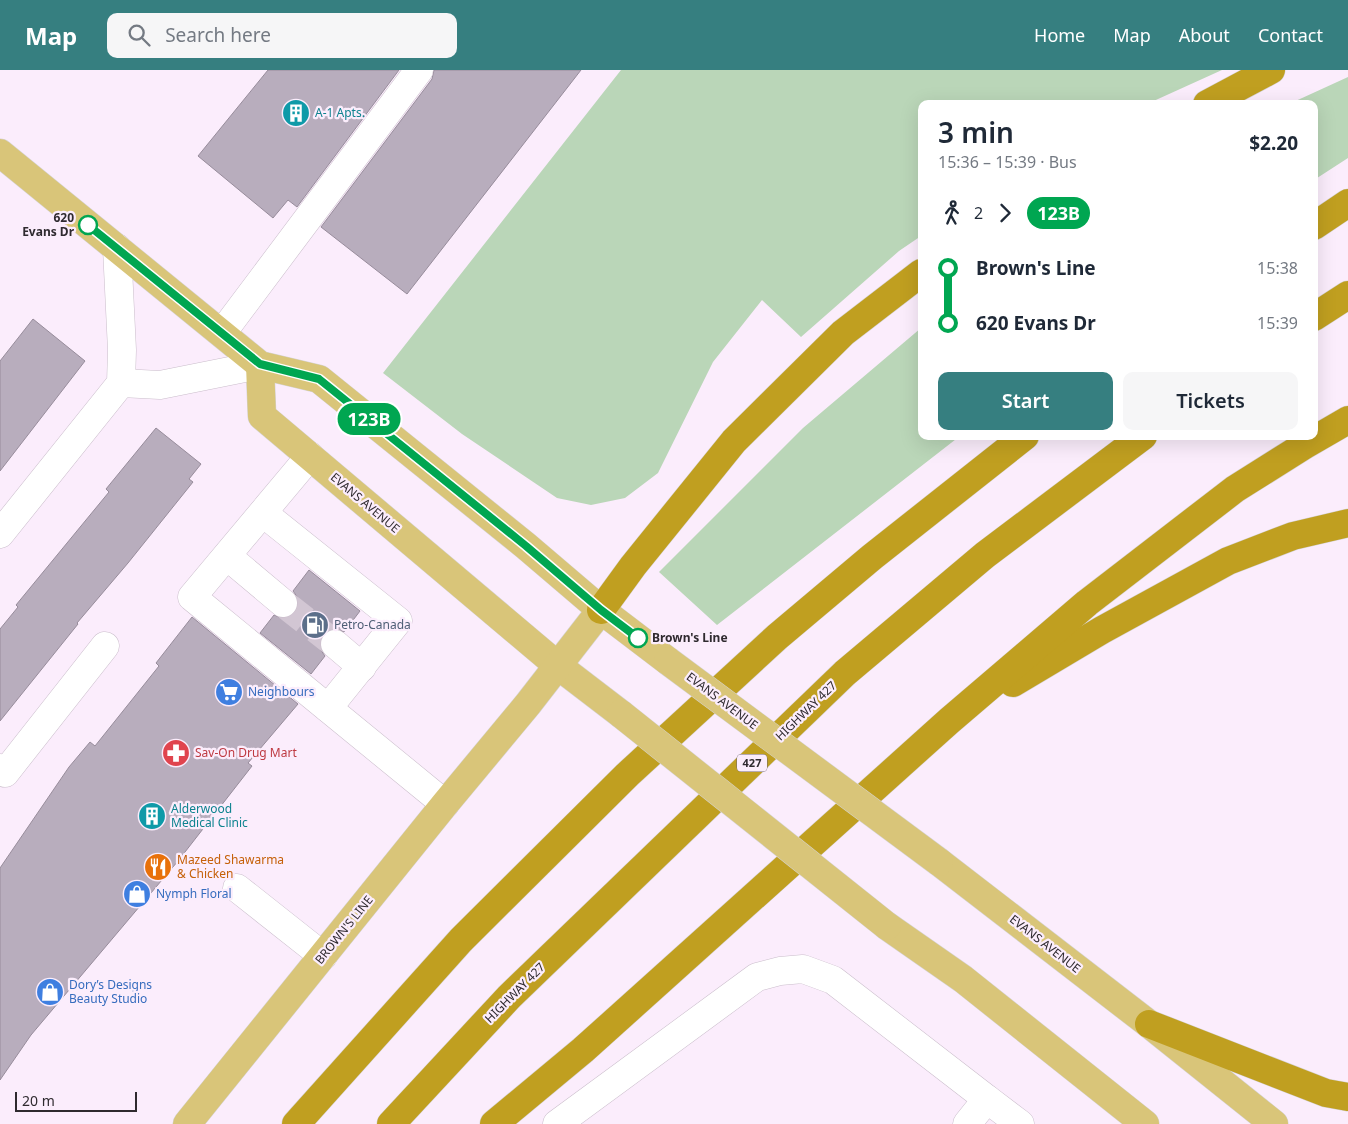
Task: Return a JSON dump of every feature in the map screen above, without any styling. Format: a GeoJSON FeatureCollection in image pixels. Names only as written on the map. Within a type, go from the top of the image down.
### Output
{"type":"FeatureCollection","features":[{"type":"Feature","properties":{"kind":"highway"},"geometry":{"type":"LineString","coordinates":[[1214,100],[1271,70]]}},
{"type":"Feature","properties":{"kind":"highway"},"geometry":{"type":"LineString","coordinates":[[1318,223],[1348,203]]}},
{"type":"Feature","properties":{"kind":"highway"},"geometry":{"type":"LineString","coordinates":[[601,610],[633,566],[734,441],[843,333],[918,275]]}},
{"type":"Feature","properties":{"kind":"highway"},"geometry":{"type":"LineString","coordinates":[[1318,314],[1348,295]]}},
{"type":"Feature","properties":{"kind":"highway"},"geometry":{"type":"LineString","coordinates":[[1318,437],[1348,420]]}},
{"type":"Feature","properties":{"kind":"highway"},"geometry":{"type":"LineString","coordinates":[[296,1124],[461,940],[627,775],[792,625],[872,557],[1020,440]]}},
{"type":"Feature","properties":{"kind":"highway","name":"HIGHWAY 427"},"geometry":{"type":"LineString","coordinates":[[391,1124],[509,997],[845,673],[986,555],[1138,440]]}},
{"type":"Feature","properties":{"kind":"highway"},"geometry":{"type":"LineString","coordinates":[[494,1124],[583,1050],[949,721],[1087,603],[1235,489],[1313,440]]}},
{"type":"Feature","properties":{"kind":"highway"},"geometry":{"type":"LineString","coordinates":[[949,721],[1102,630],[1228,562],[1293,536],[1348,523]]}},
{"type":"Feature","properties":{"kind":"highway"},"geometry":{"type":"LineString","coordinates":[[1149,1024],[1326,1093],[1348,1097]]}},
{"type":"Feature","properties":{"kind":"main road","name":"EVANS AVENUE"},"geometry":{"type":"LineString","coordinates":[[0,153],[260,364],[319,379],[526,546],[601,610],[939,862],[1149,1024],[1274,1124]]}},
{"type":"Feature","properties":{"kind":"main road","name":"EVANS AVENUE"},"geometry":{"type":"LineString","coordinates":[[260,364],[262,416],[557,666],[621,714],[887,926],[963,979],[1145,1124]]}},
{"type":"Feature","properties":{"kind":"main road","name":"BROWN'S LINE"},"geometry":{"type":"LineString","coordinates":[[187,1124],[528,704],[601,610]]}},
{"type":"Feature","properties":{"kind":"lane"},"geometry":{"type":"LineString","coordinates":[[222,333],[419,70]]}},
{"type":"Feature","properties":{"kind":"lane"},"geometry":{"type":"LineString","coordinates":[[0,534],[121,383],[122,350],[117,248]]}},
{"type":"Feature","properties":{"kind":"lane"},"geometry":{"type":"LineString","coordinates":[[121,383],[160,385],[260,364]]}},
{"type":"Feature","properties":{"kind":"lane"},"geometry":{"type":"LineString","coordinates":[[310,456],[192,597],[445,804]]}},
{"type":"Feature","properties":{"kind":"lane"},"geometry":{"type":"LineString","coordinates":[[263,513],[398,621],[328,708]]}},
{"type":"Feature","properties":{"kind":"lane"},"geometry":{"type":"LineString","coordinates":[[227,556],[283,603]]}},
{"type":"Feature","properties":{"kind":"lane"},"geometry":{"type":"LineString","coordinates":[[334,644],[362,667]]}},
{"type":"Feature","properties":{"kind":"lane"},"geometry":{"type":"LineString","coordinates":[[0,768],[6,773],[106,646]]}},
{"type":"Feature","properties":{"kind":"lane"},"geometry":{"type":"LineString","coordinates":[[236,888],[323,956]]}},
{"type":"Feature","properties":{"kind":"lane"},"geometry":{"type":"LineString","coordinates":[[557,1124],[757,977],[803,970],[833,980],[1020,1124]]}},
{"type":"Feature","properties":{"kind":"lane"},"geometry":{"type":"LineString","coordinates":[[967,1124],[987,1099]]}},
{"type":"Feature","properties":{"kind":"green space"},"geometry":{"type":"Polygon","coordinates":[[[621,70],[1222,70],[1156,100],[918,100],[918,238],[899,251],[801,337],[762,300],[713,362],[658,473],[625,498],[591,505],[557,498],[462,434],[383,373],[621,70]]]}},
{"type":"Feature","properties":{"kind":"green space"},"geometry":{"type":"Polygon","coordinates":[[[1348,77],[1348,158],[1318,177],[1318,100],[1298,100],[1348,77]]]}},
{"type":"Feature","properties":{"kind":"green space"},"geometry":{"type":"Polygon","coordinates":[[[918,331],[918,440],[955,440],[717,625],[659,572],[803,428],[918,331]]]}},
{"type":"Feature","properties":{"kind":"building","name":"A-1 Apts."},"geometry":{"type":"Polygon","coordinates":[[[268,70],[399,70],[297,207],[288,200],[273,218],[198,156],[268,70]]]}},
{"type":"Feature","properties":{"kind":"building"},"geometry":{"type":"Polygon","coordinates":[[[434,70],[581,70],[407,294],[321,227],[432,79],[434,70]]]}},
{"type":"Feature","properties":{"kind":"building"},"geometry":{"type":"Polygon","coordinates":[[[33,319],[85,361],[0,471],[0,361],[33,319]]]}},
{"type":"Feature","properties":{"kind":"building"},"geometry":{"type":"Polygon","coordinates":[[[156,428],[201,464],[189,479],[193,482],[77,623],[0,721],[0,629],[18,607],[16,605],[109,492],[106,489],[156,428]]]}},
{"type":"Feature","properties":{"kind":"building"},"geometry":{"type":"Polygon","coordinates":[[[309,570],[360,611],[344,632],[330,629],[323,634],[320,649],[325,656],[311,674],[260,633],[274,615],[288,618],[295,613],[298,598],[293,591],[309,570]]]}},
{"type":"Feature","properties":{"kind":"building"},"geometry":{"type":"Polygon","coordinates":[[[192,617],[298,704],[248,763],[252,766],[178,861],[31,1035],[0,1080],[0,868],[69,767],[90,742],[95,746],[159,666],[156,663],[192,617]]]}},
{"type":"Feature","properties":{"kind":"tunnel"},"geometry":{"type":"LineString","coordinates":[[283,603],[335,644]]}},
{"type":"Feature","properties":{"kind":"bus line","name":"123B"},"geometry":{"type":"LineString","coordinates":[[88,225],[260,364],[319,379],[526,546],[601,610],[638,638]]}},
{"type":"Feature","properties":{"kind":"place","name":"A-1 Apts."},"geometry":{"type":"Point","coordinates":[296,113]}},
{"type":"Feature","properties":{"kind":"place","name":"620 Evans Dr"},"geometry":{"type":"Point","coordinates":[88,225]}},
{"type":"Feature","properties":{"kind":"place","name":"Petro-Canada"},"geometry":{"type":"Point","coordinates":[315,625]}},
{"type":"Feature","properties":{"kind":"place","name":"Brown's Line"},"geometry":{"type":"Point","coordinates":[638,638]}},
{"type":"Feature","properties":{"kind":"place","name":"Neighbours"},"geometry":{"type":"Point","coordinates":[229,692]}},
{"type":"Feature","properties":{"kind":"place","name":"Sav-On Drug Mart"},"geometry":{"type":"Point","coordinates":[176,753]}},
{"type":"Feature","properties":{"kind":"place","name":"Alderwood Medical Clinic"},"geometry":{"type":"Point","coordinates":[152,816]}},
{"type":"Feature","properties":{"kind":"place","name":"Mazeed Shawarma & Chicken"},"geometry":{"type":"Point","coordinates":[158,867]}},
{"type":"Feature","properties":{"kind":"place","name":"Nymph Floral"},"geometry":{"type":"Point","coordinates":[137,894]}},
{"type":"Feature","properties":{"kind":"place","name":"Dory’s Designs Beauty Studio"},"geometry":{"type":"Point","coordinates":[50,992]}}]}
